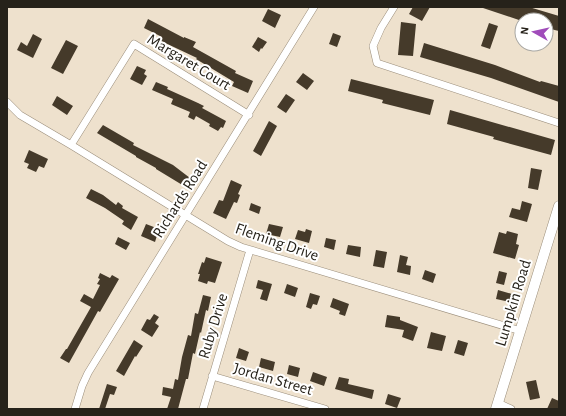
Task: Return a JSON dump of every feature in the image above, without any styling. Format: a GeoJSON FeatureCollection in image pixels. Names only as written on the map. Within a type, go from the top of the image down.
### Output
{"type":"FeatureCollection","features":[{"type":"Feature","properties":{"kind":"main road","name":"Lumpkin Road"},"geometry":{"type":"LineString","coordinates":[[497,406],[559,206]]}},
{"type":"Feature","properties":{"kind":"street","name":"Richards Road"},"geometry":{"type":"LineString","coordinates":[[75,409],[82,386],[88,373],[314,7]]}},
{"type":"Feature","properties":{"kind":"street"},"geometry":{"type":"LineString","coordinates":[[394,7],[381,28],[373,46],[377,63],[559,123]]}},
{"type":"Feature","properties":{"kind":"street","name":"Margaret Court"},"geometry":{"type":"LineString","coordinates":[[71,145],[134,44],[249,114]]}},
{"type":"Feature","properties":{"kind":"street","name":"Fleming Drive"},"geometry":{"type":"LineString","coordinates":[[7,102],[20,115],[228,241],[250,250],[521,331]]}},
{"type":"Feature","properties":{"kind":"street","name":"Ruby Drive"},"geometry":{"type":"LineString","coordinates":[[203,409],[250,250]]}},
{"type":"Feature","properties":{"kind":"street","name":"Jordan Street"},"geometry":{"type":"LineString","coordinates":[[212,376],[325,409]]}},
{"type":"Feature","properties":{"kind":"street"},"geometry":{"type":"LineString","coordinates":[[497,406],[511,409]]}},
{"type":"Feature","properties":{"kind":"building"},"geometry":{"type":"Polygon","coordinates":[[[413,7],[430,7],[422,21],[409,14],[413,7]]]}},
{"type":"Feature","properties":{"kind":"building"},"geometry":{"type":"Polygon","coordinates":[[[529,7],[546,12],[514,12],[514,18],[483,8],[529,7]]]}},
{"type":"Feature","properties":{"kind":"building"},"geometry":{"type":"Polygon","coordinates":[[[268,9],[281,15],[275,28],[262,21],[268,9]]]}},
{"type":"Feature","properties":{"kind":"building"},"geometry":{"type":"Polygon","coordinates":[[[554,14],[559,16],[559,31],[554,30],[554,14]]]}},
{"type":"Feature","properties":{"kind":"building"},"geometry":{"type":"Polygon","coordinates":[[[148,19],[184,38],[196,42],[193,47],[236,71],[235,73],[253,81],[248,93],[232,86],[234,82],[196,59],[197,58],[161,41],[162,37],[144,28],[148,19]]]}},
{"type":"Feature","properties":{"kind":"building"},"geometry":{"type":"Polygon","coordinates":[[[401,22],[416,24],[413,56],[398,55],[401,22]]]}},
{"type":"Feature","properties":{"kind":"building"},"geometry":{"type":"Polygon","coordinates":[[[489,23],[498,26],[490,49],[481,46],[489,23]]]}},
{"type":"Feature","properties":{"kind":"building"},"geometry":{"type":"Polygon","coordinates":[[[333,33],[341,36],[337,47],[329,44],[333,33]]]}},
{"type":"Feature","properties":{"kind":"building"},"geometry":{"type":"Polygon","coordinates":[[[33,34],[42,39],[33,58],[17,50],[21,42],[27,46],[33,34]]]}},
{"type":"Feature","properties":{"kind":"building"},"geometry":{"type":"Polygon","coordinates":[[[258,37],[267,42],[259,52],[252,47],[258,37]]]}},
{"type":"Feature","properties":{"kind":"building"},"geometry":{"type":"Polygon","coordinates":[[[66,40],[78,46],[63,74],[51,68],[66,40]]]}},
{"type":"Feature","properties":{"kind":"building"},"geometry":{"type":"Polygon","coordinates":[[[424,43],[495,65],[540,82],[559,86],[559,102],[491,78],[420,57],[424,43]]]}},
{"type":"Feature","properties":{"kind":"building"},"geometry":{"type":"Polygon","coordinates":[[[137,66],[146,70],[144,74],[147,76],[142,85],[130,79],[137,66]]]}},
{"type":"Feature","properties":{"kind":"building"},"geometry":{"type":"Polygon","coordinates":[[[303,73],[314,81],[307,90],[296,82],[303,73]]]}},
{"type":"Feature","properties":{"kind":"building"},"geometry":{"type":"Polygon","coordinates":[[[351,79],[434,100],[430,115],[382,103],[383,100],[348,91],[351,79]]]}},
{"type":"Feature","properties":{"kind":"building"},"geometry":{"type":"Polygon","coordinates":[[[156,82],[168,87],[167,89],[204,106],[202,108],[226,121],[223,128],[221,127],[218,131],[209,126],[210,124],[196,116],[194,120],[188,117],[190,112],[171,104],[173,99],[152,90],[156,82]]]}},
{"type":"Feature","properties":{"kind":"building"},"geometry":{"type":"Polygon","coordinates":[[[286,94],[295,100],[286,113],[277,107],[286,94]]]}},
{"type":"Feature","properties":{"kind":"building"},"geometry":{"type":"Polygon","coordinates":[[[57,96],[73,106],[67,115],[52,105],[57,96]]]}},
{"type":"Feature","properties":{"kind":"building"},"geometry":{"type":"Polygon","coordinates":[[[450,110],[555,140],[551,155],[493,139],[494,137],[447,124],[450,110]]]}},
{"type":"Feature","properties":{"kind":"building"},"geometry":{"type":"Polygon","coordinates":[[[269,121],[277,126],[261,156],[253,151],[269,121]]]}},
{"type":"Feature","properties":{"kind":"building"},"geometry":{"type":"Polygon","coordinates":[[[103,125],[134,143],[133,145],[173,165],[190,178],[184,186],[136,157],[97,133],[103,125]]]}},
{"type":"Feature","properties":{"kind":"building"},"geometry":{"type":"Polygon","coordinates":[[[29,150],[48,159],[44,168],[39,166],[36,172],[27,168],[29,164],[24,162],[29,150]]]}},
{"type":"Feature","properties":{"kind":"building"},"geometry":{"type":"Polygon","coordinates":[[[531,168],[542,170],[538,190],[528,188],[531,168]]]}},
{"type":"Feature","properties":{"kind":"building"},"geometry":{"type":"Polygon","coordinates":[[[231,180],[242,185],[238,194],[240,195],[237,203],[234,202],[226,219],[213,213],[219,200],[223,201],[231,180]]]}},
{"type":"Feature","properties":{"kind":"building"},"geometry":{"type":"Polygon","coordinates":[[[91,189],[103,195],[116,205],[118,202],[123,206],[122,208],[138,217],[131,230],[122,224],[124,221],[105,208],[86,198],[91,189]]]}},
{"type":"Feature","properties":{"kind":"building"},"geometry":{"type":"Polygon","coordinates":[[[522,201],[532,204],[527,222],[509,217],[512,208],[520,210],[522,201]]]}},
{"type":"Feature","properties":{"kind":"building"},"geometry":{"type":"Polygon","coordinates":[[[251,203],[261,207],[259,214],[249,210],[251,203]]]}},
{"type":"Feature","properties":{"kind":"building"},"geometry":{"type":"Polygon","coordinates":[[[146,224],[159,229],[155,242],[141,236],[146,224]]]}},
{"type":"Feature","properties":{"kind":"building"},"geometry":{"type":"Polygon","coordinates":[[[269,224],[283,227],[280,237],[266,234],[269,224]]]}},
{"type":"Feature","properties":{"kind":"building"},"geometry":{"type":"Polygon","coordinates":[[[306,229],[312,231],[309,243],[295,239],[298,230],[305,232],[306,229]]]}},
{"type":"Feature","properties":{"kind":"building"},"geometry":{"type":"Polygon","coordinates":[[[507,231],[518,234],[516,244],[519,245],[515,259],[493,253],[499,232],[506,234],[507,231]]]}},
{"type":"Feature","properties":{"kind":"building"},"geometry":{"type":"Polygon","coordinates":[[[118,237],[130,243],[126,250],[115,244],[118,237]]]}},
{"type":"Feature","properties":{"kind":"building"},"geometry":{"type":"Polygon","coordinates":[[[326,238],[336,240],[334,250],[324,247],[326,238]]]}},
{"type":"Feature","properties":{"kind":"building"},"geometry":{"type":"Polygon","coordinates":[[[348,245],[361,247],[360,257],[346,254],[348,245]]]}},
{"type":"Feature","properties":{"kind":"building"},"geometry":{"type":"Polygon","coordinates":[[[376,250],[387,252],[384,268],[373,266],[376,250]]]}},
{"type":"Feature","properties":{"kind":"building"},"geometry":{"type":"Polygon","coordinates":[[[400,255],[408,257],[406,265],[411,266],[410,275],[397,272],[400,255]]]}},
{"type":"Feature","properties":{"kind":"building"},"geometry":{"type":"Polygon","coordinates":[[[206,257],[222,262],[215,283],[208,281],[207,284],[198,281],[200,274],[198,274],[202,262],[204,263],[206,257]]]}},
{"type":"Feature","properties":{"kind":"building"},"geometry":{"type":"Polygon","coordinates":[[[425,270],[436,274],[433,283],[422,279],[425,270]]]}},
{"type":"Feature","properties":{"kind":"building"},"geometry":{"type":"Polygon","coordinates":[[[499,271],[507,273],[504,285],[496,283],[499,271]]]}},
{"type":"Feature","properties":{"kind":"building"},"geometry":{"type":"Polygon","coordinates":[[[100,273],[110,278],[112,275],[119,279],[100,312],[98,311],[69,363],[60,358],[67,349],[91,307],[80,301],[84,294],[93,299],[100,285],[97,284],[100,279],[98,278],[100,273]]]}},
{"type":"Feature","properties":{"kind":"building"},"geometry":{"type":"Polygon","coordinates":[[[258,280],[272,284],[267,301],[260,299],[263,290],[256,288],[258,280]]]}},
{"type":"Feature","properties":{"kind":"building"},"geometry":{"type":"Polygon","coordinates":[[[287,284],[298,288],[295,297],[284,293],[287,284]]]}},
{"type":"Feature","properties":{"kind":"building"},"geometry":{"type":"Polygon","coordinates":[[[498,290],[512,294],[510,302],[496,299],[498,290]]]}},
{"type":"Feature","properties":{"kind":"building"},"geometry":{"type":"Polygon","coordinates":[[[310,293],[320,296],[317,305],[313,304],[311,309],[306,307],[310,293]]]}},
{"type":"Feature","properties":{"kind":"building"},"geometry":{"type":"Polygon","coordinates":[[[203,295],[211,297],[208,311],[206,310],[195,354],[193,353],[188,379],[186,379],[178,409],[167,409],[171,397],[162,395],[163,387],[173,389],[175,379],[178,380],[188,335],[191,336],[195,313],[198,314],[203,295]]]}},
{"type":"Feature","properties":{"kind":"building"},"geometry":{"type":"Polygon","coordinates":[[[333,298],[349,304],[345,316],[339,314],[340,311],[330,307],[333,298]]]}},
{"type":"Feature","properties":{"kind":"building"},"geometry":{"type":"Polygon","coordinates":[[[154,314],[159,317],[155,323],[159,326],[152,337],[141,330],[147,319],[150,320],[154,314]]]}},
{"type":"Feature","properties":{"kind":"building"},"geometry":{"type":"Polygon","coordinates":[[[387,315],[400,317],[400,320],[418,327],[413,341],[402,337],[404,330],[385,327],[387,315]]]}},
{"type":"Feature","properties":{"kind":"building"},"geometry":{"type":"Polygon","coordinates":[[[431,332],[446,336],[442,351],[427,348],[431,332]]]}},
{"type":"Feature","properties":{"kind":"building"},"geometry":{"type":"Polygon","coordinates":[[[134,340],[143,346],[136,357],[135,356],[124,376],[116,371],[134,340]]]}},
{"type":"Feature","properties":{"kind":"building"},"geometry":{"type":"Polygon","coordinates":[[[458,340],[468,343],[464,356],[454,353],[458,340]]]}},
{"type":"Feature","properties":{"kind":"building"},"geometry":{"type":"Polygon","coordinates":[[[239,348],[249,352],[246,361],[236,358],[239,348]]]}},
{"type":"Feature","properties":{"kind":"building"},"geometry":{"type":"Polygon","coordinates":[[[261,358],[275,362],[273,371],[259,367],[261,358]]]}},
{"type":"Feature","properties":{"kind":"building"},"geometry":{"type":"Polygon","coordinates":[[[289,365],[300,368],[298,377],[287,374],[289,365]]]}},
{"type":"Feature","properties":{"kind":"building"},"geometry":{"type":"Polygon","coordinates":[[[313,372],[327,377],[324,386],[310,381],[313,372]]]}},
{"type":"Feature","properties":{"kind":"building"},"geometry":{"type":"Polygon","coordinates":[[[339,377],[349,379],[348,384],[374,390],[372,399],[335,389],[339,377]]]}},
{"type":"Feature","properties":{"kind":"building"},"geometry":{"type":"Polygon","coordinates":[[[536,380],[540,398],[530,400],[526,382],[536,380]]]}},
{"type":"Feature","properties":{"kind":"building"},"geometry":{"type":"Polygon","coordinates":[[[107,384],[117,387],[114,395],[110,394],[105,409],[99,409],[107,384]]]}},
{"type":"Feature","properties":{"kind":"building"},"geometry":{"type":"Polygon","coordinates":[[[388,394],[401,398],[397,408],[385,404],[388,394]]]}},
{"type":"Feature","properties":{"kind":"building"},"geometry":{"type":"Polygon","coordinates":[[[552,398],[559,401],[559,409],[547,409],[552,398]]]}}]}
